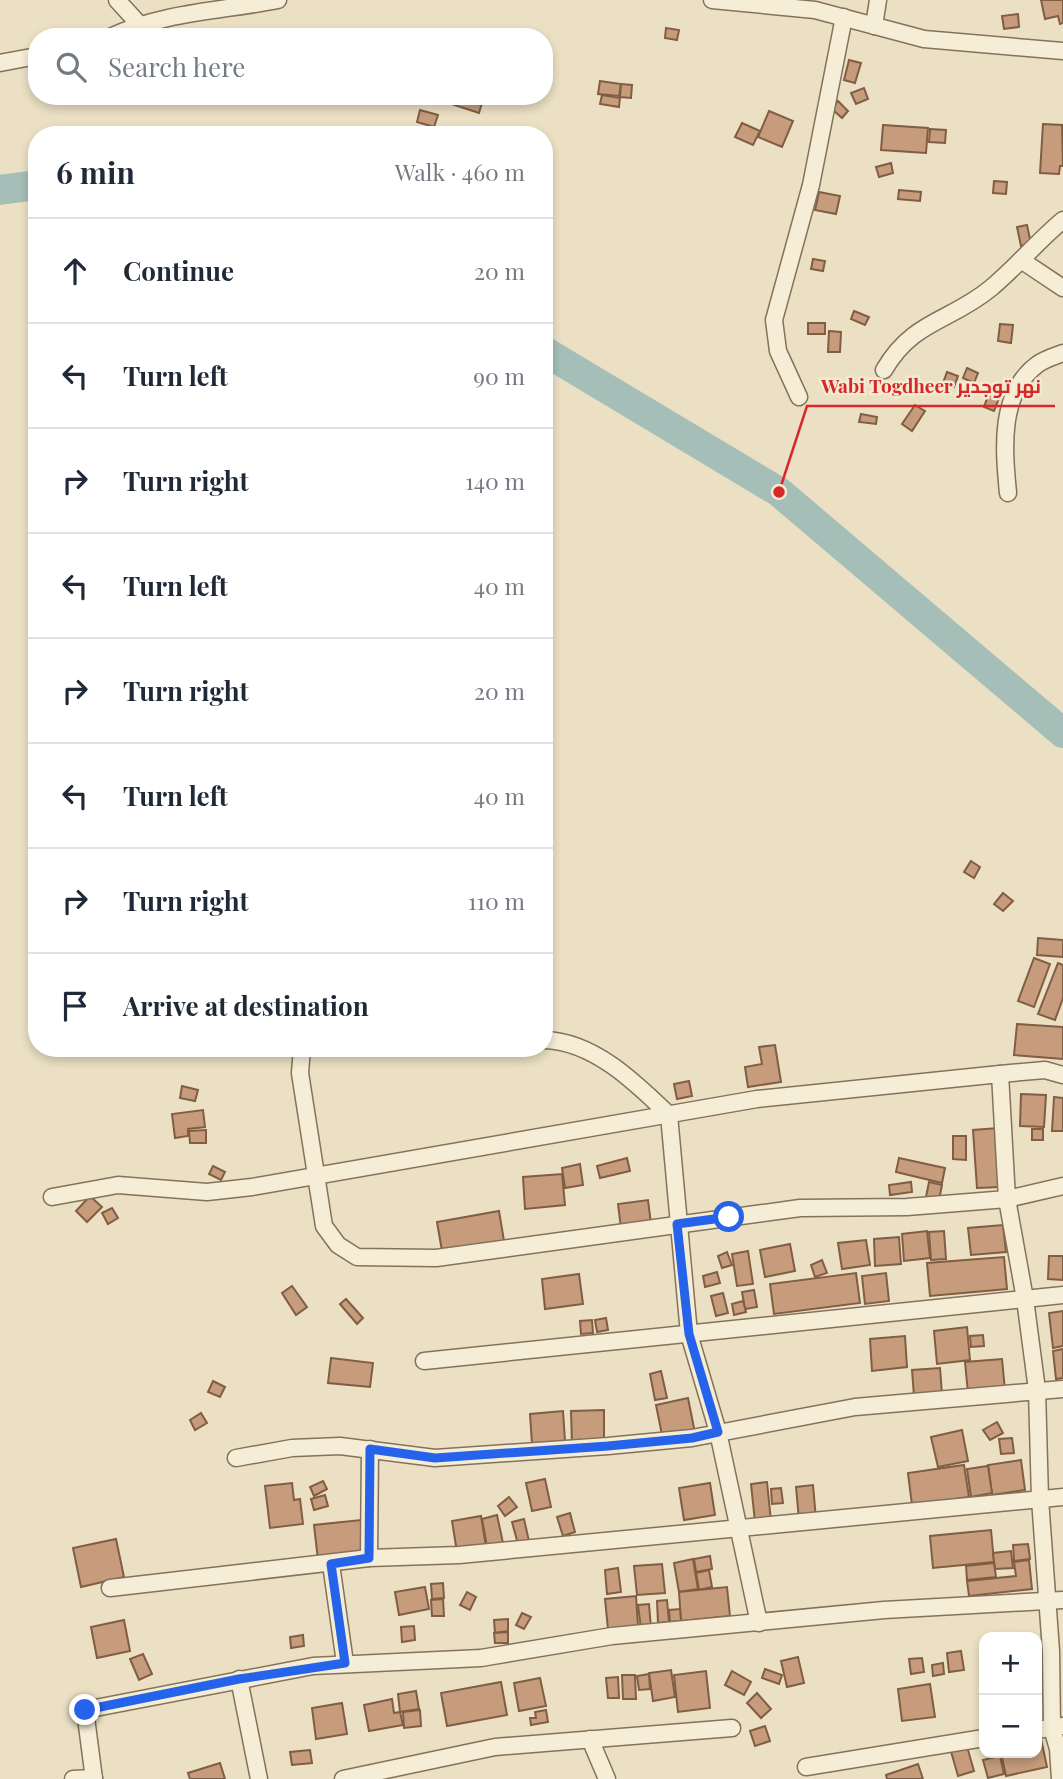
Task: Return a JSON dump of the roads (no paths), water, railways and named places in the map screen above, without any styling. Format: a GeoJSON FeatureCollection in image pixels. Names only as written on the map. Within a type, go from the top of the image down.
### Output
{"type":"FeatureCollection","features":[{"type":"Feature","properties":{"kind":"street"},"geometry":{"type":"LineString","coordinates":[[117,0],[138,23]]}},
{"type":"Feature","properties":{"kind":"street"},"geometry":{"type":"LineString","coordinates":[[128,28],[138,23],[278,0]]}},
{"type":"Feature","properties":{"kind":"street"},"geometry":{"type":"LineString","coordinates":[[712,0],[815,10],[924,39],[1063,51]]}},
{"type":"Feature","properties":{"kind":"street"},"geometry":{"type":"LineString","coordinates":[[874,26],[878,0]]}},
{"type":"Feature","properties":{"kind":"street"},"geometry":{"type":"LineString","coordinates":[[799,397],[778,351],[774,320],[811,185],[844,17]]}},
{"type":"Feature","properties":{"kind":"street"},"geometry":{"type":"LineString","coordinates":[[0,63],[28,57]]}},
{"type":"Feature","properties":{"kind":"street"},"geometry":{"type":"LineString","coordinates":[[884,370],[904,340],[990,289],[1063,220]]}},
{"type":"Feature","properties":{"kind":"street"},"geometry":{"type":"LineString","coordinates":[[1021,260],[1063,288]]}},
{"type":"Feature","properties":{"kind":"street"},"geometry":{"type":"LineString","coordinates":[[1008,493],[1004,429],[1012,401],[1037,364],[1063,353]]}},
{"type":"Feature","properties":{"kind":"street"},"geometry":{"type":"LineString","coordinates":[[553,1040],[563,1040],[601,1059],[638,1085],[669,1115],[689,1334],[718,1432],[759,1623]]}},
{"type":"Feature","properties":{"kind":"street"},"geometry":{"type":"LineString","coordinates":[[301,1057],[300,1073],[324,1226],[338,1245],[357,1256],[436,1258],[800,1209],[907,1207],[1007,1199],[1063,1186]]}},
{"type":"Feature","properties":{"kind":"street"},"geometry":{"type":"LineString","coordinates":[[52,1197],[118,1185],[207,1192],[315,1176],[587,1126],[757,1099],[1045,1070],[1063,1075]]}},
{"type":"Feature","properties":{"kind":"street"},"geometry":{"type":"LineString","coordinates":[[1000,1074],[1007,1199],[1025,1298],[1037,1390],[1040,1499],[1055,1602],[1051,1728],[1058,1749],[1060,1779]]}},
{"type":"Feature","properties":{"kind":"street"},"geometry":{"type":"LineString","coordinates":[[424,1361],[1063,1295]]}},
{"type":"Feature","properties":{"kind":"street"},"geometry":{"type":"LineString","coordinates":[[236,1458],[292,1448],[370,1449],[435,1458],[608,1446],[692,1438],[855,1407],[1063,1389]]}},
{"type":"Feature","properties":{"kind":"street"},"geometry":{"type":"LineString","coordinates":[[369,1558],[370,1449]]}},
{"type":"Feature","properties":{"kind":"street"},"geometry":{"type":"LineString","coordinates":[[110,1588],[369,1558],[494,1552],[737,1526],[1063,1497]]}},
{"type":"Feature","properties":{"kind":"street"},"geometry":{"type":"LineString","coordinates":[[331,1564],[345,1663]]}},
{"type":"Feature","properties":{"kind":"street"},"geometry":{"type":"LineString","coordinates":[[73,1779],[94,1778],[85,1710],[239,1679],[345,1663],[481,1658],[612,1636],[884,1610],[1055,1602]]}},
{"type":"Feature","properties":{"kind":"street"},"geometry":{"type":"LineString","coordinates":[[239,1679],[259,1779]]}},
{"type":"Feature","properties":{"kind":"street"},"geometry":{"type":"LineString","coordinates":[[343,1779],[495,1747],[732,1728]]}},
{"type":"Feature","properties":{"kind":"street"},"geometry":{"type":"LineString","coordinates":[[806,1767],[979,1739]]}},
{"type":"Feature","properties":{"kind":"street"},"geometry":{"type":"LineString","coordinates":[[590,1740],[607,1779]]}},
{"type":"Feature","properties":{"kind":"waterway"},"geometry":{"type":"LineString","coordinates":[[0,190],[28,186]]}},
{"type":"Feature","properties":{"kind":"waterway"},"geometry":{"type":"LineString","coordinates":[[553,356],[779,492],[1063,733]]}},
{"type":"Feature","properties":{"kind":"place","name":"Wabi Togdheer نهر توجدير"},"geometry":{"type":"Point","coordinates":[779,492]}}]}
